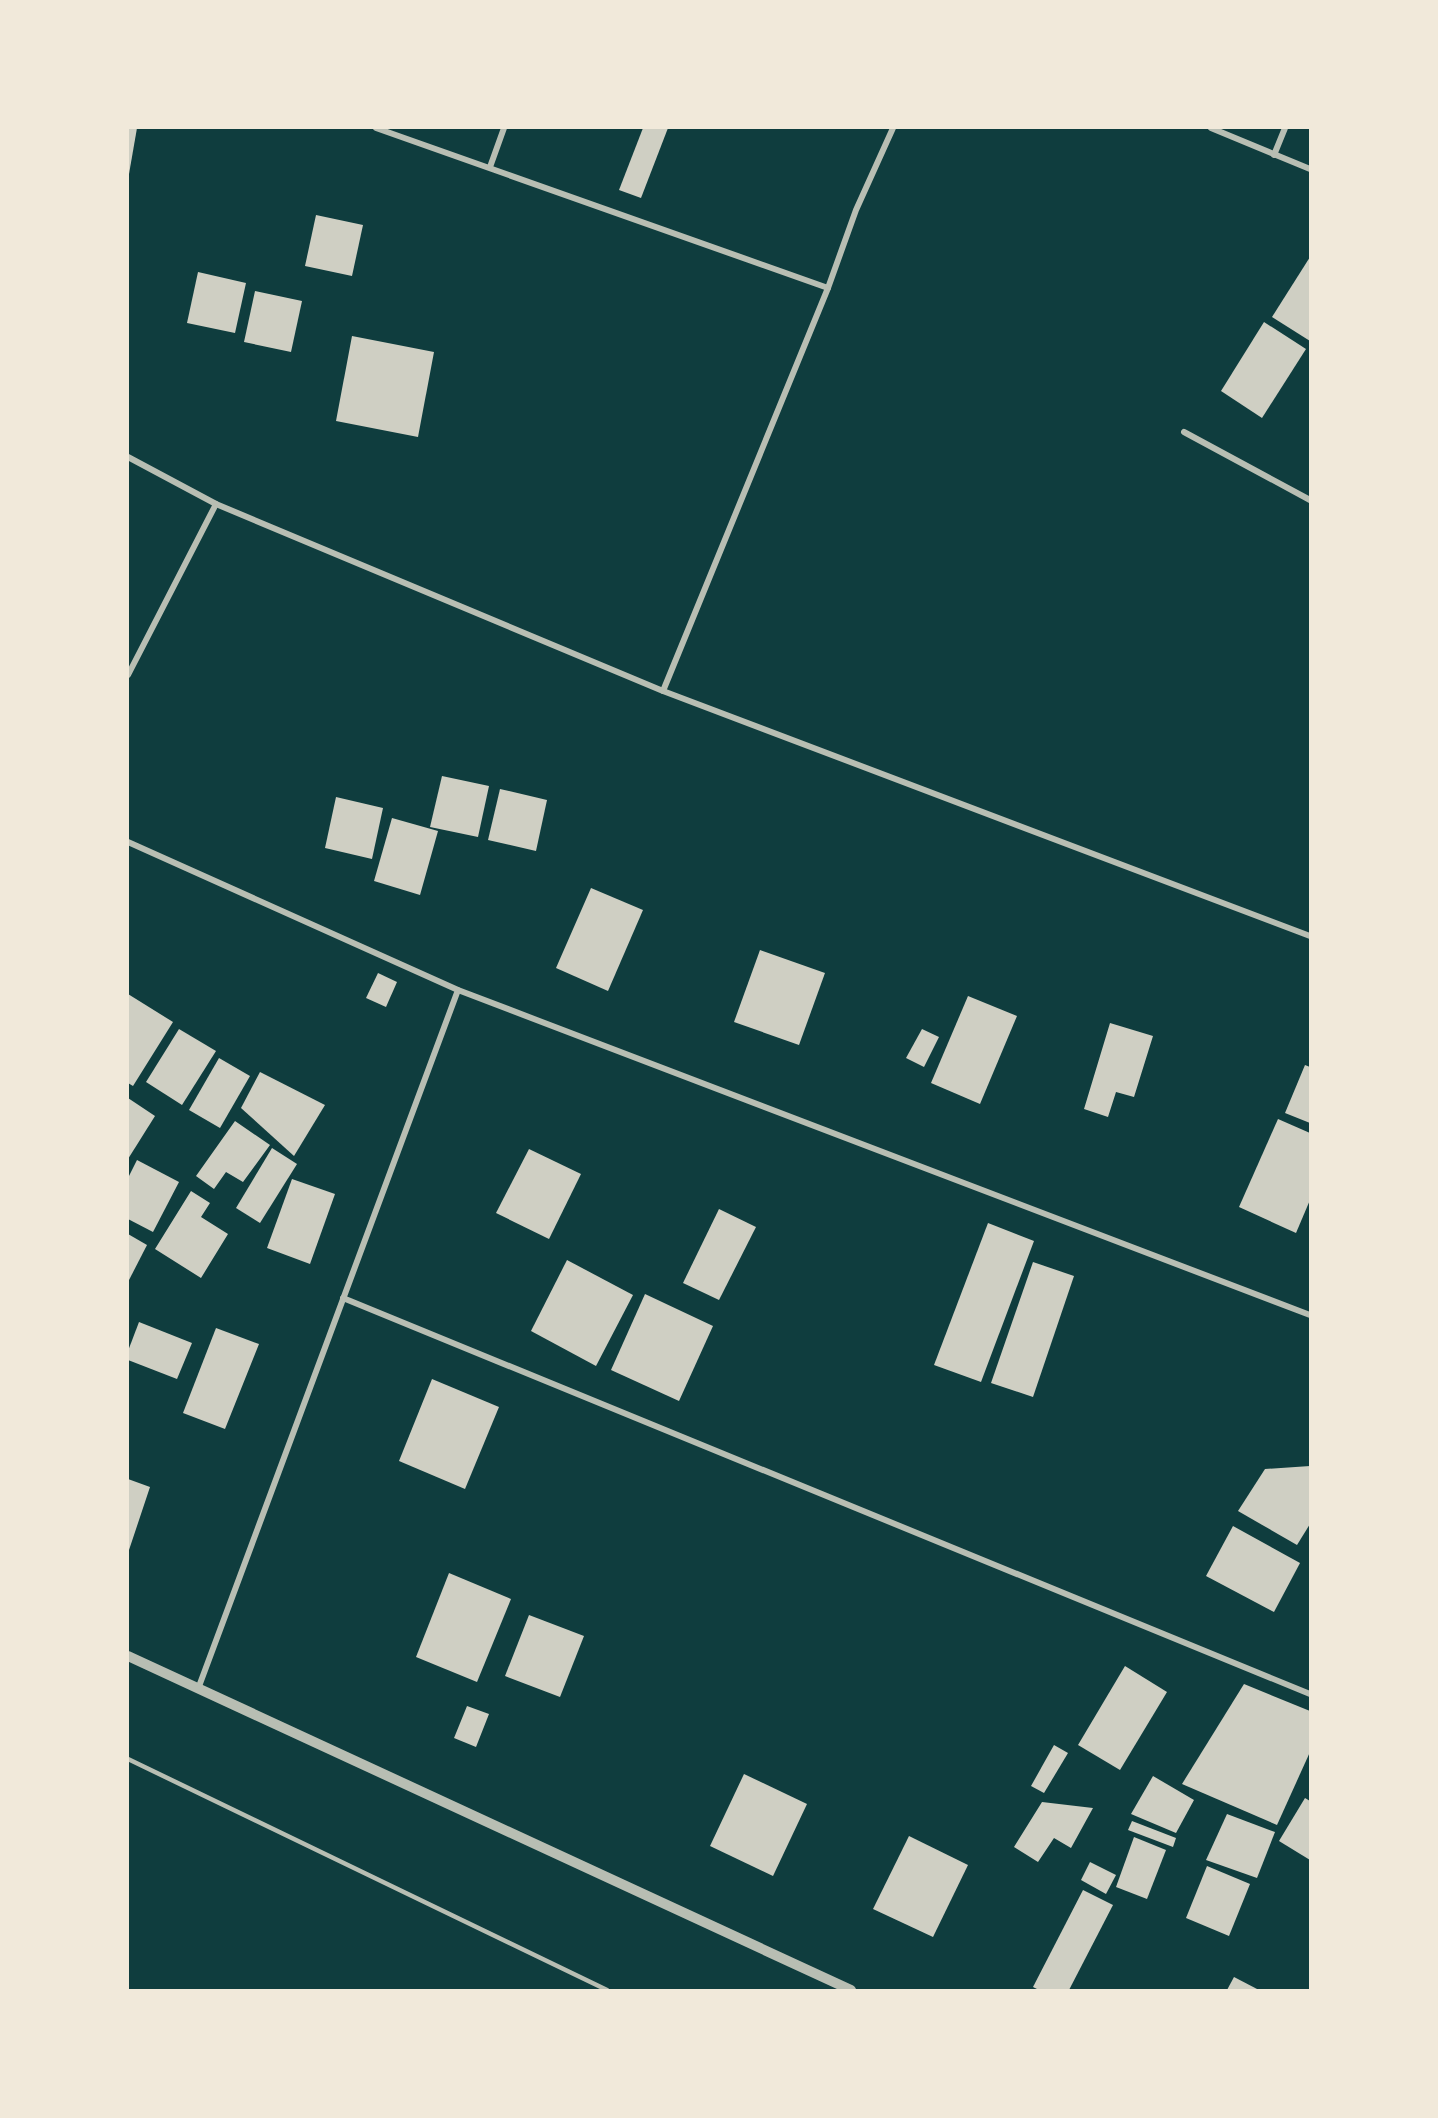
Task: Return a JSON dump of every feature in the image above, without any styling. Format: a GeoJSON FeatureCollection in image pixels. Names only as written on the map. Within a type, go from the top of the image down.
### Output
{"type":"FeatureCollection","features":[{"type":"Feature","properties":{"kind":"street"},"geometry":{"type":"LineString","coordinates":[[376,128],[828,288]]}},
{"type":"Feature","properties":{"kind":"street"},"geometry":{"type":"LineString","coordinates":[[490,167],[504,128]]}},
{"type":"Feature","properties":{"kind":"street"},"geometry":{"type":"LineString","coordinates":[[663,691],[828,288],[856,210],[893,128]]}},
{"type":"Feature","properties":{"kind":"street"},"geometry":{"type":"LineString","coordinates":[[1211,128],[1311,168]]}},
{"type":"Feature","properties":{"kind":"street"},"geometry":{"type":"LineString","coordinates":[[1274,155],[1285,128]]}},
{"type":"Feature","properties":{"kind":"street"},"geometry":{"type":"LineString","coordinates":[[1184,432],[1311,500]]}},
{"type":"Feature","properties":{"kind":"street"},"geometry":{"type":"LineString","coordinates":[[128,457],[216,504],[663,691],[1311,936]]}},
{"type":"Feature","properties":{"kind":"street"},"geometry":{"type":"LineString","coordinates":[[128,675],[216,504]]}},
{"type":"Feature","properties":{"kind":"street"},"geometry":{"type":"LineString","coordinates":[[128,842],[458,990],[1311,1315]]}},
{"type":"Feature","properties":{"kind":"street"},"geometry":{"type":"LineString","coordinates":[[198,1690],[458,990]]}},
{"type":"Feature","properties":{"kind":"street"},"geometry":{"type":"LineString","coordinates":[[343,1298],[1311,1694]]}},
{"type":"Feature","properties":{"kind":"street"},"geometry":{"type":"LineString","coordinates":[[128,1656],[851,1990]]}},
{"type":"Feature","properties":{"kind":"lane"},"geometry":{"type":"LineString","coordinates":[[128,1759],[608,1990]]}},
{"type":"Feature","properties":{"kind":"building"},"geometry":{"type":"Polygon","coordinates":[[[128,128],[137,128],[129,174],[128,174],[128,128]]]}},
{"type":"Feature","properties":{"kind":"building"},"geometry":{"type":"Polygon","coordinates":[[[643,128],[668,128],[641,198],[619,190],[643,128]]]}},
{"type":"Feature","properties":{"kind":"building"},"geometry":{"type":"Polygon","coordinates":[[[316,215],[363,225],[352,276],[305,266],[316,215]]]}},
{"type":"Feature","properties":{"kind":"building"},"geometry":{"type":"Polygon","coordinates":[[[1310,257],[1310,341],[1272,317],[1310,257]]]}},
{"type":"Feature","properties":{"kind":"building"},"geometry":{"type":"Polygon","coordinates":[[[198,272],[246,283],[235,333],[187,323],[198,272]]]}},
{"type":"Feature","properties":{"kind":"building"},"geometry":{"type":"Polygon","coordinates":[[[255,291],[302,301],[291,352],[244,342],[255,291]]]}},
{"type":"Feature","properties":{"kind":"building"},"geometry":{"type":"Polygon","coordinates":[[[1264,322],[1306,349],[1262,418],[1221,391],[1264,322]]]}},
{"type":"Feature","properties":{"kind":"building"},"geometry":{"type":"Polygon","coordinates":[[[352,336],[434,352],[418,437],[336,421],[352,336]]]}},
{"type":"Feature","properties":{"kind":"building"},"geometry":{"type":"Polygon","coordinates":[[[442,776],[489,786],[478,837],[430,827],[442,776]]]}},
{"type":"Feature","properties":{"kind":"building"},"geometry":{"type":"Polygon","coordinates":[[[500,789],[547,800],[536,851],[488,840],[500,789]]]}},
{"type":"Feature","properties":{"kind":"building"},"geometry":{"type":"Polygon","coordinates":[[[336,797],[383,808],[372,859],[325,848],[336,797]]]}},
{"type":"Feature","properties":{"kind":"building"},"geometry":{"type":"Polygon","coordinates":[[[392,818],[438,831],[420,895],[374,881],[392,818]]]}},
{"type":"Feature","properties":{"kind":"building"},"geometry":{"type":"Polygon","coordinates":[[[591,888],[643,910],[608,991],[556,968],[591,888]]]}},
{"type":"Feature","properties":{"kind":"building"},"geometry":{"type":"Polygon","coordinates":[[[760,950],[825,973],[799,1045],[734,1022],[760,950]]]}},
{"type":"Feature","properties":{"kind":"building"},"geometry":{"type":"Polygon","coordinates":[[[378,973],[397,982],[386,1007],[366,998],[378,973]]]}},
{"type":"Feature","properties":{"kind":"building"},"geometry":{"type":"Polygon","coordinates":[[[128,994],[173,1022],[133,1086],[128,1083],[128,994]]]}},
{"type":"Feature","properties":{"kind":"building"},"geometry":{"type":"Polygon","coordinates":[[[968,996],[1017,1016],[980,1104],[931,1083],[968,996]]]}},
{"type":"Feature","properties":{"kind":"building"},"geometry":{"type":"Polygon","coordinates":[[[1110,1023],[1153,1036],[1134,1097],[1116,1092],[1108,1117],[1084,1109],[1110,1023]]]}},
{"type":"Feature","properties":{"kind":"building"},"geometry":{"type":"Polygon","coordinates":[[[179,1029],[216,1051],[182,1105],[146,1082],[179,1029]]]}},
{"type":"Feature","properties":{"kind":"building"},"geometry":{"type":"Polygon","coordinates":[[[922,1029],[939,1037],[924,1067],[906,1058],[922,1029]]]}},
{"type":"Feature","properties":{"kind":"building"},"geometry":{"type":"Polygon","coordinates":[[[219,1058],[250,1076],[220,1128],[189,1110],[219,1058]]]}},
{"type":"Feature","properties":{"kind":"building"},"geometry":{"type":"Polygon","coordinates":[[[1305,1065],[1310,1067],[1310,1123],[1285,1113],[1305,1065]]]}},
{"type":"Feature","properties":{"kind":"building"},"geometry":{"type":"Polygon","coordinates":[[[260,1072],[325,1105],[294,1156],[241,1108],[260,1072]]]}},
{"type":"Feature","properties":{"kind":"building"},"geometry":{"type":"Polygon","coordinates":[[[128,1098],[155,1116],[128,1159],[128,1098]]]}},
{"type":"Feature","properties":{"kind":"building"},"geometry":{"type":"Polygon","coordinates":[[[1278,1119],[1310,1133],[1310,1200],[1296,1233],[1239,1207],[1278,1119]]]}},
{"type":"Feature","properties":{"kind":"building"},"geometry":{"type":"Polygon","coordinates":[[[235,1121],[270,1145],[243,1182],[226,1172],[214,1189],[196,1176],[235,1121]]]}},
{"type":"Feature","properties":{"kind":"building"},"geometry":{"type":"Polygon","coordinates":[[[272,1148],[297,1164],[260,1223],[236,1208],[272,1148]]]}},
{"type":"Feature","properties":{"kind":"building"},"geometry":{"type":"Polygon","coordinates":[[[529,1149],[581,1174],[549,1239],[496,1213],[529,1149]]]}},
{"type":"Feature","properties":{"kind":"building"},"geometry":{"type":"Polygon","coordinates":[[[137,1160],[179,1182],[153,1232],[128,1219],[128,1178],[137,1160]]]}},
{"type":"Feature","properties":{"kind":"building"},"geometry":{"type":"Polygon","coordinates":[[[292,1179],[335,1194],[310,1264],[267,1248],[292,1179]]]}},
{"type":"Feature","properties":{"kind":"building"},"geometry":{"type":"Polygon","coordinates":[[[191,1191],[210,1203],[201,1217],[228,1234],[201,1278],[155,1249],[191,1191]]]}},
{"type":"Feature","properties":{"kind":"building"},"geometry":{"type":"Polygon","coordinates":[[[719,1209],[756,1227],[719,1300],[683,1283],[719,1209]]]}},
{"type":"Feature","properties":{"kind":"building"},"geometry":{"type":"Polygon","coordinates":[[[988,1223],[1034,1241],[981,1382],[934,1365],[988,1223]]]}},
{"type":"Feature","properties":{"kind":"building"},"geometry":{"type":"Polygon","coordinates":[[[128,1234],[147,1245],[128,1282],[128,1234]]]}},
{"type":"Feature","properties":{"kind":"building"},"geometry":{"type":"Polygon","coordinates":[[[567,1260],[633,1295],[596,1366],[531,1331],[567,1260]]]}},
{"type":"Feature","properties":{"kind":"building"},"geometry":{"type":"Polygon","coordinates":[[[1033,1262],[1074,1276],[1033,1397],[991,1383],[1033,1262]]]}},
{"type":"Feature","properties":{"kind":"building"},"geometry":{"type":"Polygon","coordinates":[[[645,1294],[713,1326],[679,1401],[611,1370],[645,1294]]]}},
{"type":"Feature","properties":{"kind":"building"},"geometry":{"type":"Polygon","coordinates":[[[139,1322],[192,1343],[177,1379],[128,1360],[128,1351],[139,1322]]]}},
{"type":"Feature","properties":{"kind":"building"},"geometry":{"type":"Polygon","coordinates":[[[216,1328],[259,1344],[225,1429],[183,1413],[216,1328]]]}},
{"type":"Feature","properties":{"kind":"building"},"geometry":{"type":"Polygon","coordinates":[[[432,1379],[499,1407],[465,1489],[399,1461],[432,1379]]]}},
{"type":"Feature","properties":{"kind":"building"},"geometry":{"type":"Polygon","coordinates":[[[1310,1466],[1310,1524],[1297,1545],[1238,1511],[1265,1469],[1310,1466]]]}},
{"type":"Feature","properties":{"kind":"building"},"geometry":{"type":"Polygon","coordinates":[[[128,1479],[150,1487],[128,1553],[128,1479]]]}},
{"type":"Feature","properties":{"kind":"building"},"geometry":{"type":"Polygon","coordinates":[[[1233,1526],[1300,1563],[1274,1612],[1206,1576],[1233,1526]]]}},
{"type":"Feature","properties":{"kind":"building"},"geometry":{"type":"Polygon","coordinates":[[[449,1573],[511,1599],[477,1682],[416,1657],[449,1573]]]}},
{"type":"Feature","properties":{"kind":"building"},"geometry":{"type":"Polygon","coordinates":[[[529,1615],[584,1636],[560,1697],[505,1676],[529,1615]]]}},
{"type":"Feature","properties":{"kind":"building"},"geometry":{"type":"Polygon","coordinates":[[[1125,1666],[1167,1692],[1120,1770],[1078,1745],[1125,1666]]]}},
{"type":"Feature","properties":{"kind":"building"},"geometry":{"type":"Polygon","coordinates":[[[1244,1684],[1310,1711],[1310,1752],[1277,1825],[1182,1784],[1244,1684]]]}},
{"type":"Feature","properties":{"kind":"building"},"geometry":{"type":"Polygon","coordinates":[[[467,1706],[489,1714],[476,1747],[454,1738],[467,1706]]]}},
{"type":"Feature","properties":{"kind":"building"},"geometry":{"type":"Polygon","coordinates":[[[1054,1745],[1068,1753],[1044,1793],[1031,1786],[1054,1745]]]}},
{"type":"Feature","properties":{"kind":"building"},"geometry":{"type":"Polygon","coordinates":[[[744,1774],[807,1804],[773,1876],[710,1846],[744,1774]]]}},
{"type":"Feature","properties":{"kind":"building"},"geometry":{"type":"Polygon","coordinates":[[[1153,1776],[1194,1800],[1176,1833],[1131,1814],[1153,1776]]]}},
{"type":"Feature","properties":{"kind":"building"},"geometry":{"type":"Polygon","coordinates":[[[1305,1798],[1310,1801],[1310,1860],[1279,1841],[1305,1798]]]}},
{"type":"Feature","properties":{"kind":"building"},"geometry":{"type":"Polygon","coordinates":[[[1042,1802],[1093,1808],[1071,1848],[1054,1838],[1038,1862],[1014,1847],[1042,1802]]]}},
{"type":"Feature","properties":{"kind":"building"},"geometry":{"type":"Polygon","coordinates":[[[1227,1814],[1275,1832],[1257,1878],[1206,1860],[1227,1814]]]}},
{"type":"Feature","properties":{"kind":"building"},"geometry":{"type":"Polygon","coordinates":[[[1132,1821],[1176,1838],[1173,1847],[1128,1830],[1132,1821]]]}},
{"type":"Feature","properties":{"kind":"building"},"geometry":{"type":"Polygon","coordinates":[[[909,1836],[968,1865],[933,1937],[873,1909],[909,1836]]]}},
{"type":"Feature","properties":{"kind":"building"},"geometry":{"type":"Polygon","coordinates":[[[1134,1837],[1166,1850],[1147,1899],[1116,1887],[1134,1837]]]}},
{"type":"Feature","properties":{"kind":"building"},"geometry":{"type":"Polygon","coordinates":[[[1090,1862],[1116,1875],[1106,1894],[1081,1880],[1090,1862]]]}},
{"type":"Feature","properties":{"kind":"building"},"geometry":{"type":"Polygon","coordinates":[[[1207,1866],[1250,1884],[1229,1936],[1186,1918],[1207,1866]]]}},
{"type":"Feature","properties":{"kind":"building"},"geometry":{"type":"Polygon","coordinates":[[[1083,1890],[1113,1905],[1069,1990],[1039,1990],[1033,1987],[1083,1890]]]}},
{"type":"Feature","properties":{"kind":"building"},"geometry":{"type":"Polygon","coordinates":[[[1234,1977],[1259,1990],[1227,1990],[1234,1977]]]}}]}
